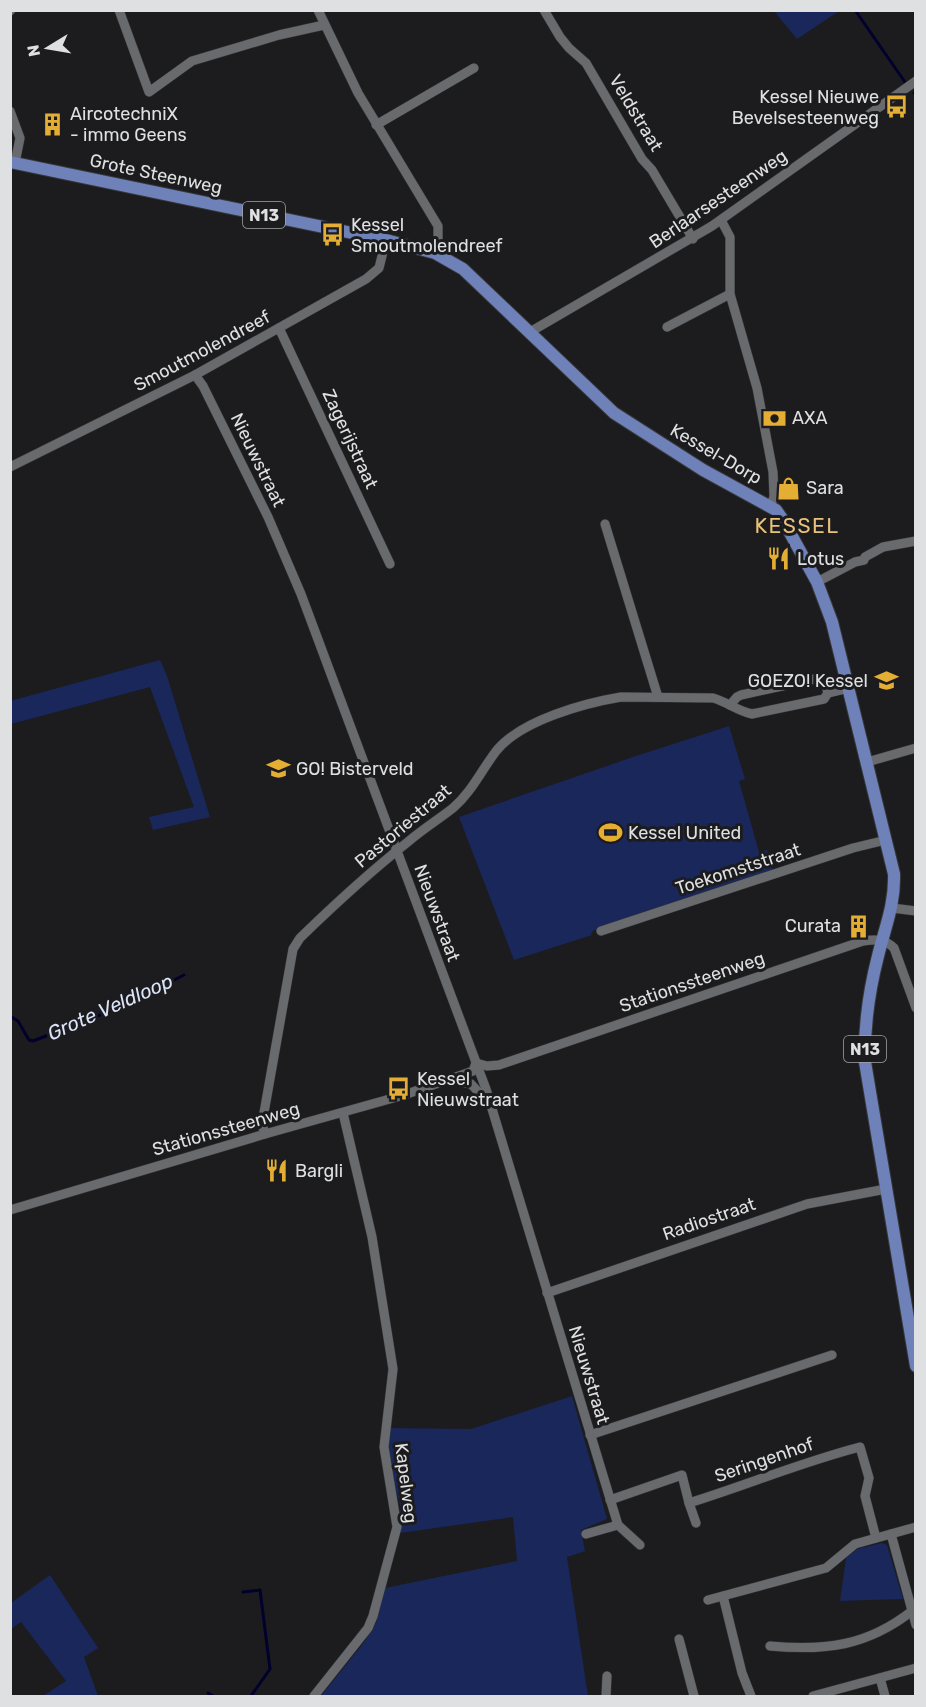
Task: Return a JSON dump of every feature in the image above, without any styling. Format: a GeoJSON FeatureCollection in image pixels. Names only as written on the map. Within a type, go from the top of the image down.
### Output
{"type":"FeatureCollection","features":[{"type":"Feature","properties":{"kind":"main road","name":"Grote Steenweg"},"geometry":{"type":"LineString","coordinates":[[13,163],[386,240],[435,253]]}},
{"type":"Feature","properties":{"kind":"main road","name":"Kessel-Dorp"},"geometry":{"type":"LineString","coordinates":[[435,253],[463,269],[614,413],[704,470],[770,506],[783,520],[817,582],[832,622],[894,874],[892,908]]}},
{"type":"Feature","properties":{"kind":"main road","name":"N13"},"geometry":{"type":"LineString","coordinates":[[892,908],[868,1002],[864,1038],[865,1062],[915,1366]]}},
{"type":"Feature","properties":{"kind":"street"},"geometry":{"type":"LineString","coordinates":[[119,10],[149,92],[192,61],[279,35],[324,25]]}},
{"type":"Feature","properties":{"kind":"street"},"geometry":{"type":"LineString","coordinates":[[318,10],[358,93],[438,226],[438,244],[435,253]]}},
{"type":"Feature","properties":{"kind":"street","name":"Veldstraat"},"geometry":{"type":"LineString","coordinates":[[544,10],[560,37],[586,63],[642,159],[652,170],[693,239]]}},
{"type":"Feature","properties":{"kind":"street"},"geometry":{"type":"LineString","coordinates":[[376,124],[474,68]]}},
{"type":"Feature","properties":{"kind":"street","name":"Berlaarsesteenweg"},"geometry":{"type":"LineString","coordinates":[[530,332],[693,239],[915,81]]}},
{"type":"Feature","properties":{"kind":"street"},"geometry":{"type":"LineString","coordinates":[[10,111],[20,138],[13,163]]}},
{"type":"Feature","properties":{"kind":"street"},"geometry":{"type":"LineString","coordinates":[[721,220],[730,237],[730,294],[761,405],[773,472],[774,497],[770,506]]}},
{"type":"Feature","properties":{"kind":"street","name":"Smoutmolendreef"},"geometry":{"type":"LineString","coordinates":[[10,467],[195,375],[372,276],[380,268],[386,240]]}},
{"type":"Feature","properties":{"kind":"street"},"geometry":{"type":"LineString","coordinates":[[667,327],[730,294]]}},
{"type":"Feature","properties":{"kind":"street","name":"Zagerijstraat"},"geometry":{"type":"LineString","coordinates":[[279,328],[390,564]]}},
{"type":"Feature","properties":{"kind":"street","name":"Nieuwstraat"},"geometry":{"type":"LineString","coordinates":[[195,375],[203,386],[287,559],[476,1063],[610,1500]]}},
{"type":"Feature","properties":{"kind":"street"},"geometry":{"type":"LineString","coordinates":[[605,524],[658,698]]}},
{"type":"Feature","properties":{"kind":"street"},"geometry":{"type":"LineString","coordinates":[[817,582],[855,562],[864,560],[865,556],[883,547],[915,541]]}},
{"type":"Feature","properties":{"kind":"street"},"geometry":{"type":"LineString","coordinates":[[828,693],[825,682],[819,678],[741,695],[730,705],[741,712],[752,714],[824,699],[828,693],[849,688]]}},
{"type":"Feature","properties":{"kind":"street","name":"Pastoriestraat"},"geometry":{"type":"LineString","coordinates":[[265,1134],[262,1124],[292,948],[330,910],[397,851],[454,806],[470,789],[501,746],[547,717],[609,699],[713,698],[730,705]]}},
{"type":"Feature","properties":{"kind":"street"},"geometry":{"type":"LineString","coordinates":[[867,762],[915,748]]}},
{"type":"Feature","properties":{"kind":"street","name":"Toekomststraat"},"geometry":{"type":"LineString","coordinates":[[601,931],[853,848],[886,840]]}},
{"type":"Feature","properties":{"kind":"street"},"geometry":{"type":"LineString","coordinates":[[892,908],[915,911]]}},
{"type":"Feature","properties":{"kind":"street","name":"Stationssteenweg"},"geometry":{"type":"LineString","coordinates":[[10,1210],[451,1080],[473,1071],[476,1063],[487,1066],[499,1065],[862,940],[882,940]]}},
{"type":"Feature","properties":{"kind":"street"},"geometry":{"type":"LineString","coordinates":[[882,940],[894,948],[915,1008]]}},
{"type":"Feature","properties":{"kind":"street"},"geometry":{"type":"LineString","coordinates":[[451,1080],[463,1081],[476,1088],[488,1102]]}},
{"type":"Feature","properties":{"kind":"street","name":"Kapelweg"},"geometry":{"type":"LineString","coordinates":[[314,1696],[368,1628],[397,1527],[397,1515],[384,1447],[393,1382],[392,1356],[372,1237],[344,1113]]}},
{"type":"Feature","properties":{"kind":"street","name":"Radiostraat"},"geometry":{"type":"LineString","coordinates":[[547,1293],[807,1204],[886,1189]]}},
{"type":"Feature","properties":{"kind":"street"},"geometry":{"type":"LineString","coordinates":[[590,1435],[831,1355]]}},
{"type":"Feature","properties":{"kind":"street","name":"Seringenhof"},"geometry":{"type":"LineString","coordinates":[[689,1503],[768,1477],[816,1458],[860,1447],[869,1478],[865,1496],[876,1538]]}},
{"type":"Feature","properties":{"kind":"street"},"geometry":{"type":"LineString","coordinates":[[640,1545],[618,1525],[610,1500],[682,1475],[696,1523]]}},
{"type":"Feature","properties":{"kind":"street"},"geometry":{"type":"LineString","coordinates":[[586,1534],[618,1525]]}},
{"type":"Feature","properties":{"kind":"street"},"geometry":{"type":"LineString","coordinates":[[708,1600],[826,1568],[855,1544],[915,1527]]}},
{"type":"Feature","properties":{"kind":"street"},"geometry":{"type":"LineString","coordinates":[[891,1534],[915,1625]]}},
{"type":"Feature","properties":{"kind":"street"},"geometry":{"type":"LineString","coordinates":[[723,1596],[742,1673],[751,1696]]}},
{"type":"Feature","properties":{"kind":"street"},"geometry":{"type":"LineString","coordinates":[[770,1646],[798,1649],[828,1648],[846,1644],[893,1626],[912,1611]]}},
{"type":"Feature","properties":{"kind":"street"},"geometry":{"type":"LineString","coordinates":[[678,1639],[694,1696]]}},
{"type":"Feature","properties":{"kind":"street"},"geometry":{"type":"LineString","coordinates":[[813,1696],[915,1668]]}},
{"type":"Feature","properties":{"kind":"street"},"geometry":{"type":"LineString","coordinates":[[606,1696],[607,1676]]}},
{"type":"Feature","properties":{"kind":"street"},"geometry":{"type":"LineString","coordinates":[[880,1678],[885,1696]]}},
{"type":"Feature","properties":{"kind":"shaded area"},"geometry":{"type":"Polygon","coordinates":[[[774,11],[839,11],[797,39],[774,11]]]}},
{"type":"Feature","properties":{"kind":"shaded area"},"geometry":{"type":"Polygon","coordinates":[[[160,660],[167,676],[210,817],[153,830],[149,817],[194,807],[150,687],[11,724],[10,701],[160,660]]]}},
{"type":"Feature","properties":{"kind":"shaded area","name":"Kessel United"},"geometry":{"type":"Polygon","coordinates":[[[729,726],[745,779],[739,781],[759,852],[767,850],[774,873],[594,930],[592,935],[514,960],[459,817],[729,726]]]}},
{"type":"Feature","properties":{"kind":"shaded area"},"geometry":{"type":"Polygon","coordinates":[[[572,1396],[607,1519],[581,1530],[585,1551],[567,1557],[588,1696],[321,1696],[365,1641],[376,1623],[385,1588],[517,1561],[513,1517],[400,1533],[400,1504],[393,1480],[387,1441],[388,1428],[471,1429],[572,1396]]]}},
{"type":"Feature","properties":{"kind":"shaded area"},"geometry":{"type":"Polygon","coordinates":[[[882,1543],[887,1545],[903,1599],[840,1601],[846,1558],[857,1549],[882,1543]]]}},
{"type":"Feature","properties":{"kind":"shaded area"},"geometry":{"type":"Polygon","coordinates":[[[50,1575],[98,1648],[84,1657],[98,1696],[43,1696],[66,1681],[21,1622],[11,1629],[11,1603],[50,1575]]]}},
{"type":"Feature","properties":{"kind":"waterway"},"geometry":{"type":"LineString","coordinates":[[855,10],[907,85]]}},
{"type":"Feature","properties":{"kind":"waterway","name":"Grote Veldloop"},"geometry":{"type":"LineString","coordinates":[[10,1016],[18,1021],[29,1040],[33,1041],[123,1006],[184,975]]}},
{"type":"Feature","properties":{"kind":"waterway"},"geometry":{"type":"LineString","coordinates":[[243,1592],[260,1590],[270,1669],[251,1696]]}},
{"type":"Feature","properties":{"kind":"waterway"},"geometry":{"type":"LineString","coordinates":[[208,1693],[213,1696]]}},
{"type":"Feature","properties":{"kind":"place","name":"Kessel Nieuwe Bevelsesteenweg"},"geometry":{"type":"Point","coordinates":[897,107]}},
{"type":"Feature","properties":{"kind":"place","name":"AircotechniX - immo Geens"},"geometry":{"type":"Point","coordinates":[52,124]}},
{"type":"Feature","properties":{"kind":"place","name":"Kessel Smoutmolendreef"},"geometry":{"type":"Point","coordinates":[333,235]}},
{"type":"Feature","properties":{"kind":"place","name":"AXA"},"geometry":{"type":"Point","coordinates":[774,418]}},
{"type":"Feature","properties":{"kind":"place","name":"Sara"},"geometry":{"type":"Point","coordinates":[788,488]}},
{"type":"Feature","properties":{"kind":"place","name":"Lotus"},"geometry":{"type":"Point","coordinates":[779,559]}},
{"type":"Feature","properties":{"kind":"place","name":"GOEZO! Kessel"},"geometry":{"type":"Point","coordinates":[886,681]}},
{"type":"Feature","properties":{"kind":"place","name":"GO! Bisterveld"},"geometry":{"type":"Point","coordinates":[278,769]}},
{"type":"Feature","properties":{"kind":"place","name":"Kessel United"},"geometry":{"type":"Point","coordinates":[610,833]}},
{"type":"Feature","properties":{"kind":"place","name":"Curata"},"geometry":{"type":"Point","coordinates":[859,926]}},
{"type":"Feature","properties":{"kind":"place","name":"Kessel Nieuwstraat"},"geometry":{"type":"Point","coordinates":[399,1089]}},
{"type":"Feature","properties":{"kind":"place","name":"Bargli"},"geometry":{"type":"Point","coordinates":[277,1171]}},
{"type":"Feature","properties":{"kind":"district","name":"KESSEL"},"geometry":{"type":"Point","coordinates":[797,525]}}]}
